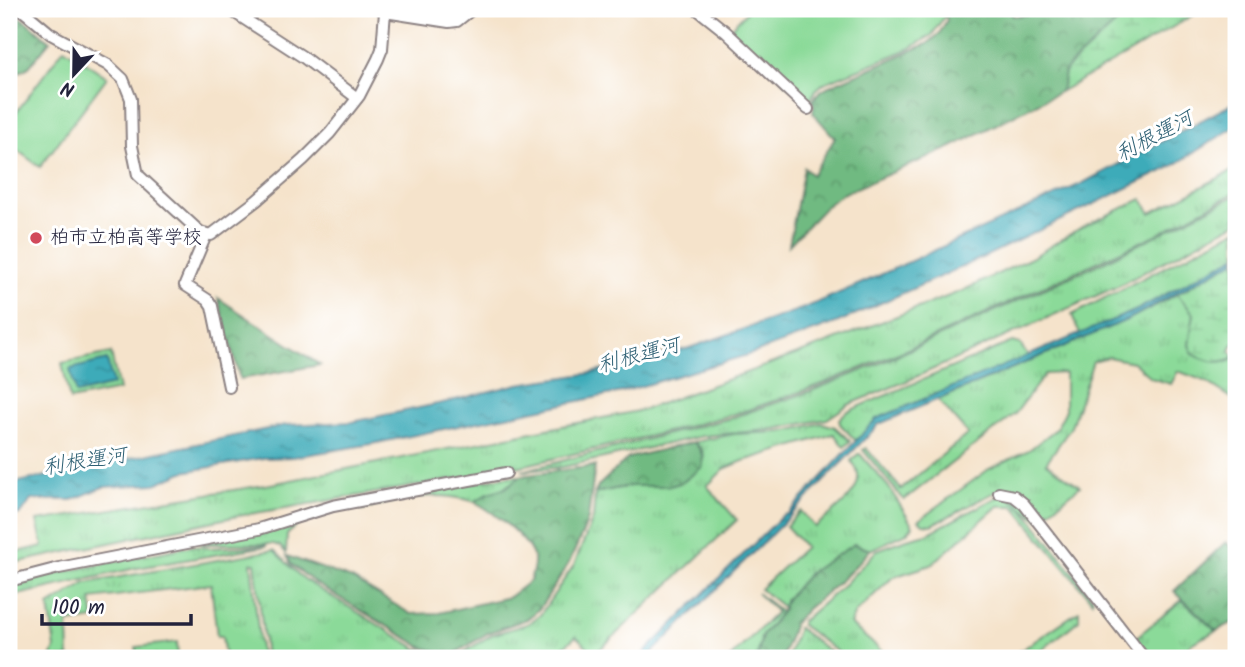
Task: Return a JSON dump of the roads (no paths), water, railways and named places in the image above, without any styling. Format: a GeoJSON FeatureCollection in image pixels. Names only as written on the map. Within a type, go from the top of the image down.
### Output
{"type":"FeatureCollection","features":[{"type":"Feature","properties":{"kind":"street"},"geometry":{"type":"LineString","coordinates":[[21,9],[51,34],[108,65],[123,79],[131,99],[132,146],[138,175],[206,235],[219,231],[303,160],[330,133],[357,98],[382,49],[383,10],[449,22],[457,21],[472,9]]}},
{"type":"Feature","properties":{"kind":"street"},"geometry":{"type":"LineString","coordinates":[[229,9],[303,57],[357,98]]}},
{"type":"Feature","properties":{"kind":"street"},"geometry":{"type":"LineString","coordinates":[[698,9],[808,109]]}},
{"type":"Feature","properties":{"kind":"street"},"geometry":{"type":"LineString","coordinates":[[206,235],[186,285],[208,300],[212,306],[229,387]]}},
{"type":"Feature","properties":{"kind":"street"},"geometry":{"type":"LineString","coordinates":[[9,581],[99,560],[259,529],[333,506],[506,474]]}},
{"type":"Feature","properties":{"kind":"street"},"geometry":{"type":"LineString","coordinates":[[999,493],[1014,496],[1024,504],[1144,658]]}},
{"type":"Feature","properties":{"kind":"water"},"geometry":{"type":"Polygon","coordinates":[[[1236,102],[1236,126],[1171,167],[986,256],[836,323],[754,353],[622,392],[372,444],[293,457],[263,458],[183,472],[155,484],[103,487],[72,500],[31,500],[22,513],[9,518],[9,484],[286,425],[352,422],[518,384],[592,373],[689,348],[807,307],[869,280],[1083,183],[1236,102]]]}},
{"type":"Feature","properties":{"kind":"water"},"geometry":{"type":"Polygon","coordinates":[[[1236,256],[1236,260],[1129,319],[879,424],[647,658],[639,658],[783,515],[788,514],[876,419],[1137,310],[1236,256]]]}},
{"type":"Feature","properties":{"kind":"water"},"geometry":{"type":"Polygon","coordinates":[[[107,360],[113,385],[76,394],[70,369],[107,360]]]}},
{"type":"Feature","properties":{"kind":"waterway"},"geometry":{"type":"LineString","coordinates":[[9,511],[13,530]]}},
{"type":"Feature","properties":{"kind":"place","name":"柏市立柏高等学校"},"geometry":{"type":"Point","coordinates":[36,238]}},
{"type":"Feature","properties":{"kind":"water label","name":"利根運河"},"geometry":{"type":"Point","coordinates":[1155,137]}},
{"type":"Feature","properties":{"kind":"water label","name":"利根運河"},"geometry":{"type":"Point","coordinates":[639,356]}},
{"type":"Feature","properties":{"kind":"water label","name":"利根運河"},"geometry":{"type":"Point","coordinates":[85,462]}}]}
